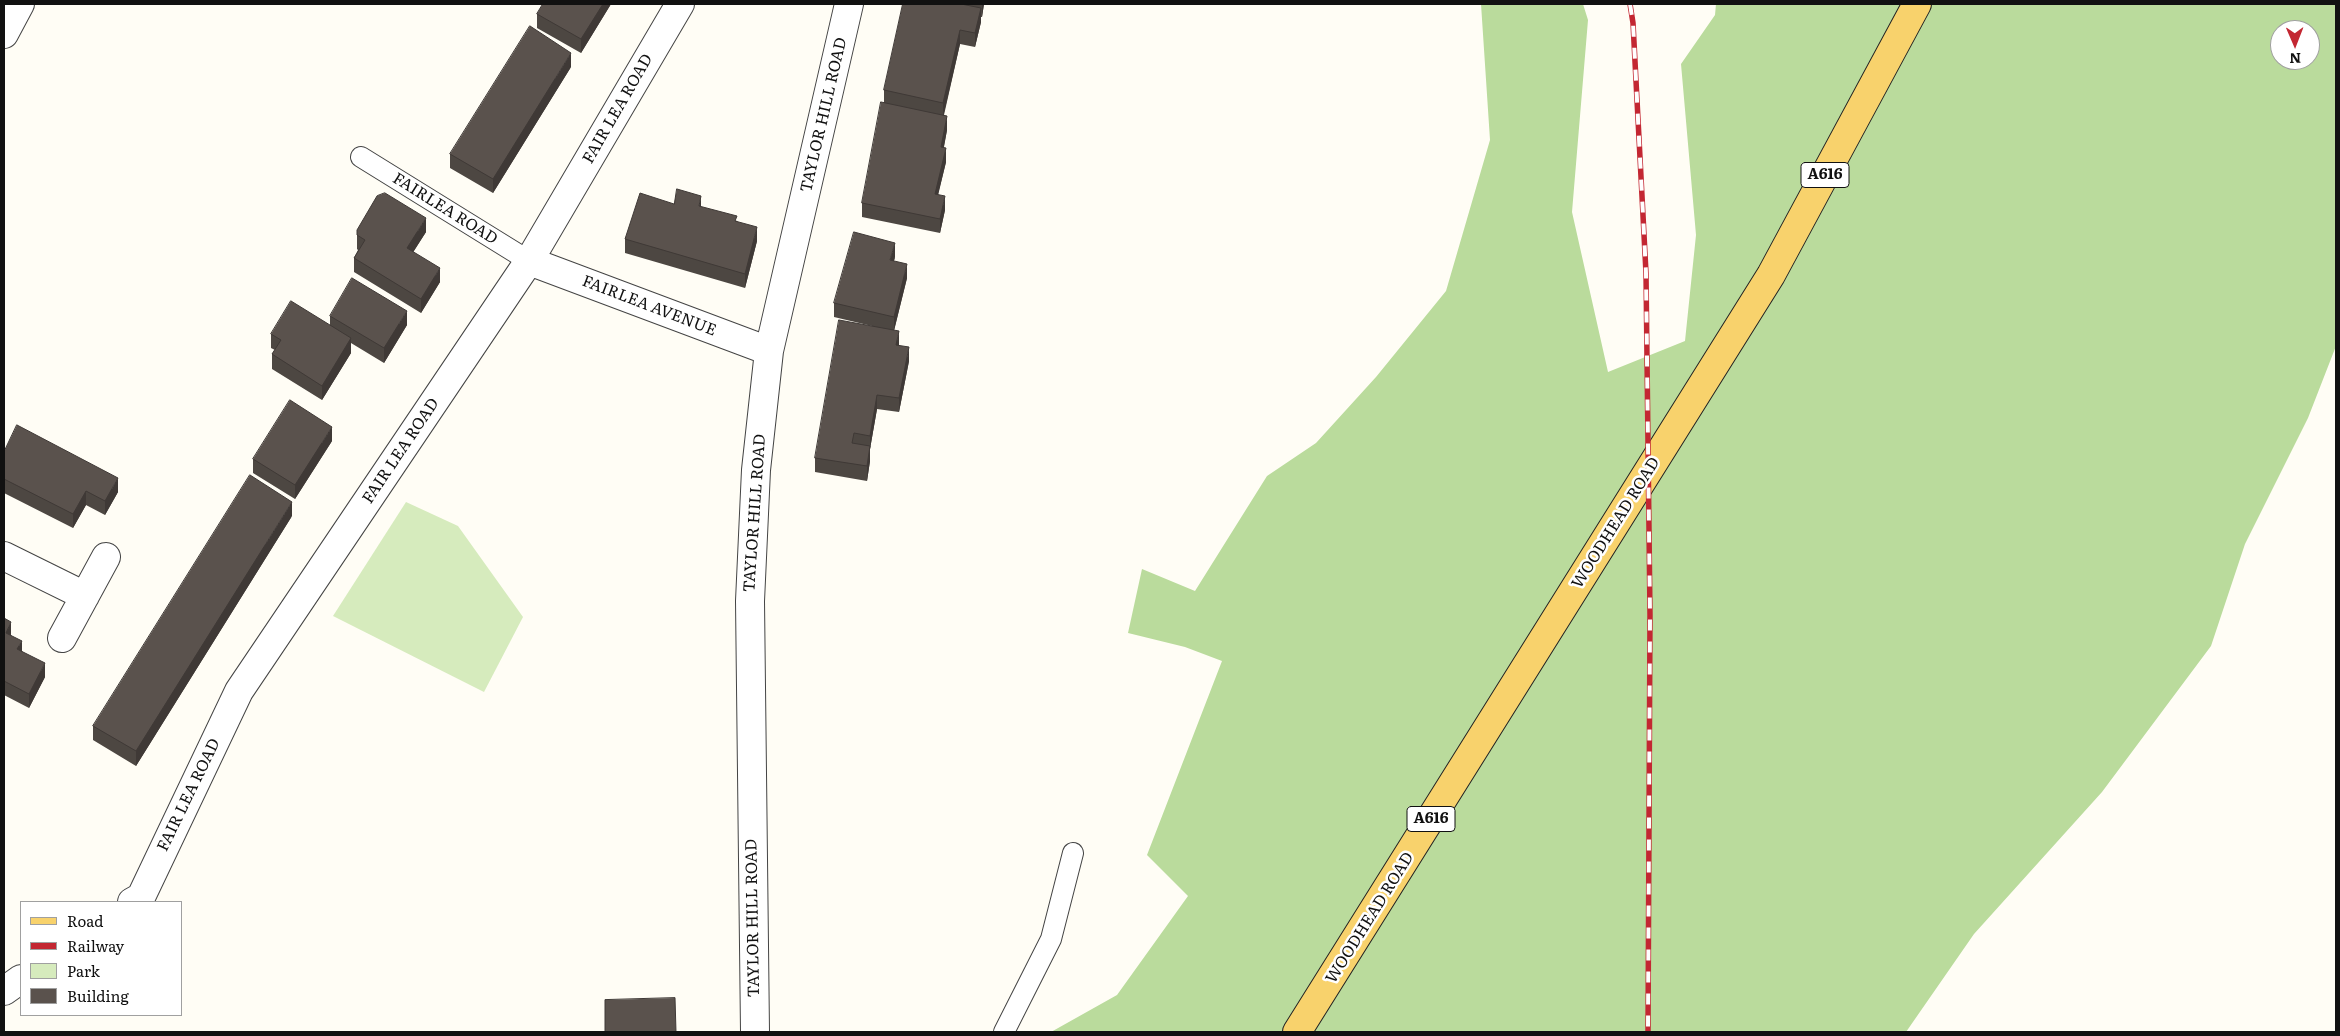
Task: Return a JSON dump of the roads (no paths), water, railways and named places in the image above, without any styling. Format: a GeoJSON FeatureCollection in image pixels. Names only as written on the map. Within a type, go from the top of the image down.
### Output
{"type":"FeatureCollection","features":[{"type":"Feature","properties":{"kind":"main road","name":"WOODHEAD ROAD"},"geometry":{"type":"LineString","coordinates":[[1297,1032],[1771,274],[1917,4]]}},
{"type":"Feature","properties":{"kind":"street"},"geometry":{"type":"LineString","coordinates":[[4,34],[20,4]]}},
{"type":"Feature","properties":{"kind":"street","name":"FAIR LEA ROAD"},"geometry":{"type":"LineString","coordinates":[[134,901],[140,897],[239,691],[529,261],[680,4]]}},
{"type":"Feature","properties":{"kind":"street","name":"TAYLOR HILL ROAD"},"geometry":{"type":"LineString","coordinates":[[755,1032],[750,601],[756,470],[770,351],[850,4]]}},
{"type":"Feature","properties":{"kind":"street","name":"FAIRLEA AVENUE"},"geometry":{"type":"LineString","coordinates":[[529,261],[770,351]]}},
{"type":"Feature","properties":{"kind":"street"},"geometry":{"type":"LineString","coordinates":[[4,556],[85,596]]}},
{"type":"Feature","properties":{"kind":"street"},"geometry":{"type":"LineString","coordinates":[[62,638],[106,557]]}},
{"type":"Feature","properties":{"kind":"street"},"geometry":{"type":"LineString","coordinates":[[4,991],[20,980]]}},
{"type":"Feature","properties":{"kind":"lane","name":"FAIRLEA ROAD"},"geometry":{"type":"LineString","coordinates":[[361,157],[529,261]]}},
{"type":"Feature","properties":{"kind":"lane"},"geometry":{"type":"LineString","coordinates":[[1004,1032],[1051,939],[1073,853]]}},
{"type":"Feature","properties":{"kind":"railway"},"geometry":{"type":"LineString","coordinates":[[1630,4],[1633,23],[1646,273],[1650,615],[1648,1032]]}}]}
